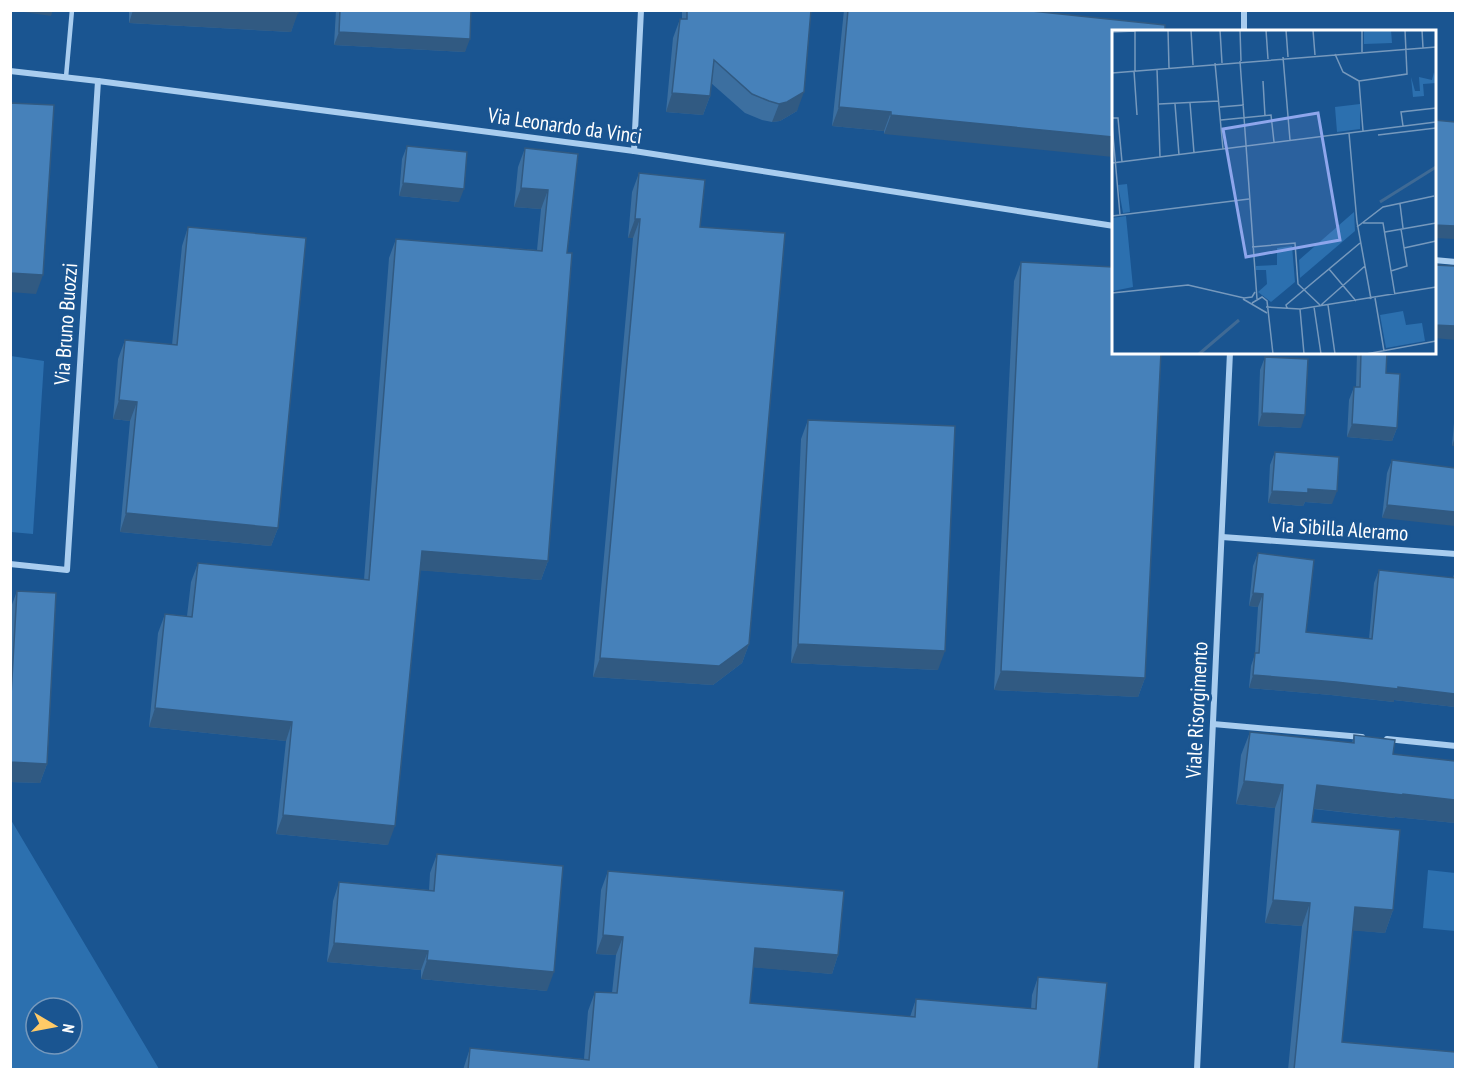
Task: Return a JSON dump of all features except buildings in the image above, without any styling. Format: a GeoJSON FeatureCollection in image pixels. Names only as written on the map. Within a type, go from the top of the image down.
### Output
{"type":"FeatureCollection","features":[{"type":"Feature","properties":{"kind":"street"},"geometry":{"type":"LineString","coordinates":[[634,151],[641,10]]}},
{"type":"Feature","properties":{"kind":"street"},"geometry":{"type":"LineString","coordinates":[[1244,10],[1244,30]]}},
{"type":"Feature","properties":{"kind":"street","name":"Via Leonardo da Vinci"},"geometry":{"type":"LineString","coordinates":[[10,71],[634,151],[1112,226]]}},
{"type":"Feature","properties":{"kind":"street","name":"Via Bruno Buozzi"},"geometry":{"type":"LineString","coordinates":[[10,564],[67,570],[98,81]]}},
{"type":"Feature","properties":{"kind":"street"},"geometry":{"type":"LineString","coordinates":[[1436,260],[1455,262]]}},
{"type":"Feature","properties":{"kind":"street","name":"Viale Risorgimento"},"geometry":{"type":"LineString","coordinates":[[1197,1070],[1230,354]]}},
{"type":"Feature","properties":{"kind":"street","name":"Via Sibilla Aleramo"},"geometry":{"type":"LineString","coordinates":[[1222,537],[1455,554]]}},
{"type":"Feature","properties":{"kind":"street"},"geometry":{"type":"LineString","coordinates":[[1213,724],[1455,746]]}},
{"type":"Feature","properties":{"kind":"lane"},"geometry":{"type":"LineString","coordinates":[[66,77],[72,10]]}},
{"type":"Feature","properties":{"kind":"shaded area"},"geometry":{"type":"Polygon","coordinates":[[[11,356],[44,361],[33,534],[11,532],[11,356]]]}},
{"type":"Feature","properties":{"kind":"shaded area"},"geometry":{"type":"Polygon","coordinates":[[[11,820],[159,1069],[11,1069],[11,820]]]}},
{"type":"Feature","properties":{"kind":"shaded area"},"geometry":{"type":"Polygon","coordinates":[[[1428,870],[1455,873],[1455,931],[1423,928],[1428,870]]]}}]}
